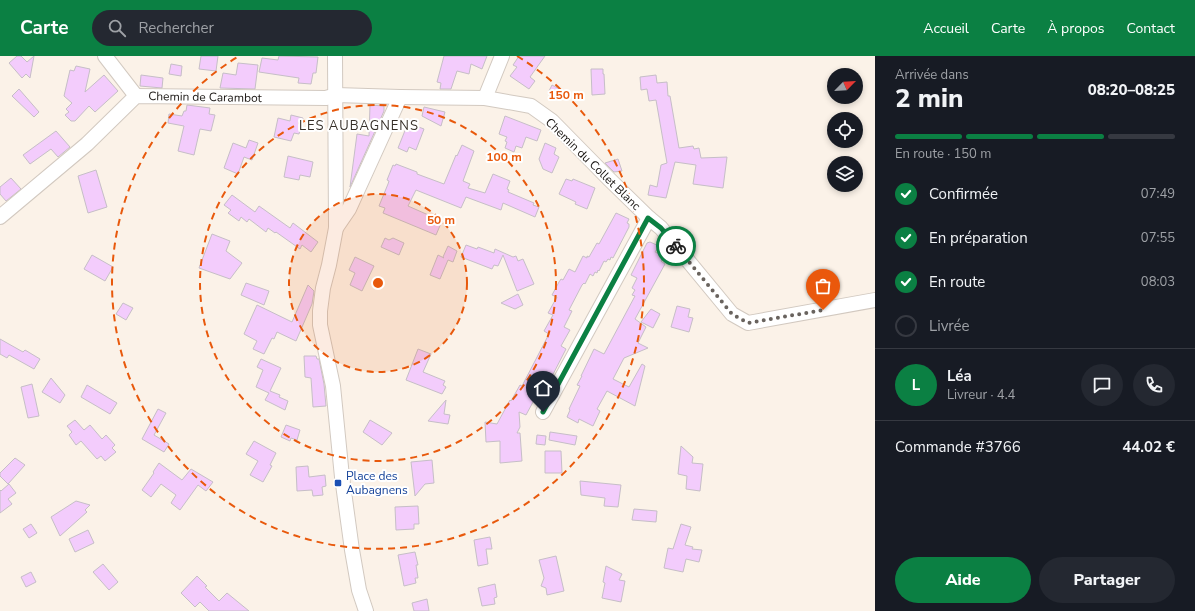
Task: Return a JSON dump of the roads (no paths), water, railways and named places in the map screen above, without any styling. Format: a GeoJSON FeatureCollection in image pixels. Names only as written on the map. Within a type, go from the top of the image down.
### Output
{"type":"FeatureCollection","features":[{"type":"Feature","properties":{"kind":"street"},"geometry":{"type":"LineString","coordinates":[[105,56],[136,96]]}},
{"type":"Feature","properties":{"kind":"street"},"geometry":{"type":"LineString","coordinates":[[335,56],[336,228],[320,310],[320,325],[333,386],[342,477],[352,550],[359,590],[366,611]]}},
{"type":"Feature","properties":{"kind":"street"},"geometry":{"type":"LineString","coordinates":[[486,98],[502,56]]}},
{"type":"Feature","properties":{"kind":"street","name":"Chemin de Carambot"},"geometry":{"type":"LineString","coordinates":[[0,217],[87,144],[136,96],[326,98],[336,95]]}},
{"type":"Feature","properties":{"kind":"street","name":"Chemin du Collet Blanc"},"geometry":{"type":"LineString","coordinates":[[336,95],[486,98],[531,106],[552,121],[648,218],[661,228],[732,314],[748,323],[875,300]]}},
{"type":"Feature","properties":{"kind":"street"},"geometry":{"type":"LineString","coordinates":[[336,228],[349,209],[400,97]]}},
{"type":"Feature","properties":{"kind":"street"},"geometry":{"type":"LineString","coordinates":[[543,412],[648,218]]}},
{"type":"Feature","properties":{"kind":"place","name":"Place des Aubagnens"},"geometry":{"type":"Point","coordinates":[338,483]}},
{"type":"Feature","properties":{"kind":"district","name":"LES AUBAGNENS"},"geometry":{"type":"Point","coordinates":[359,125]}}]}
